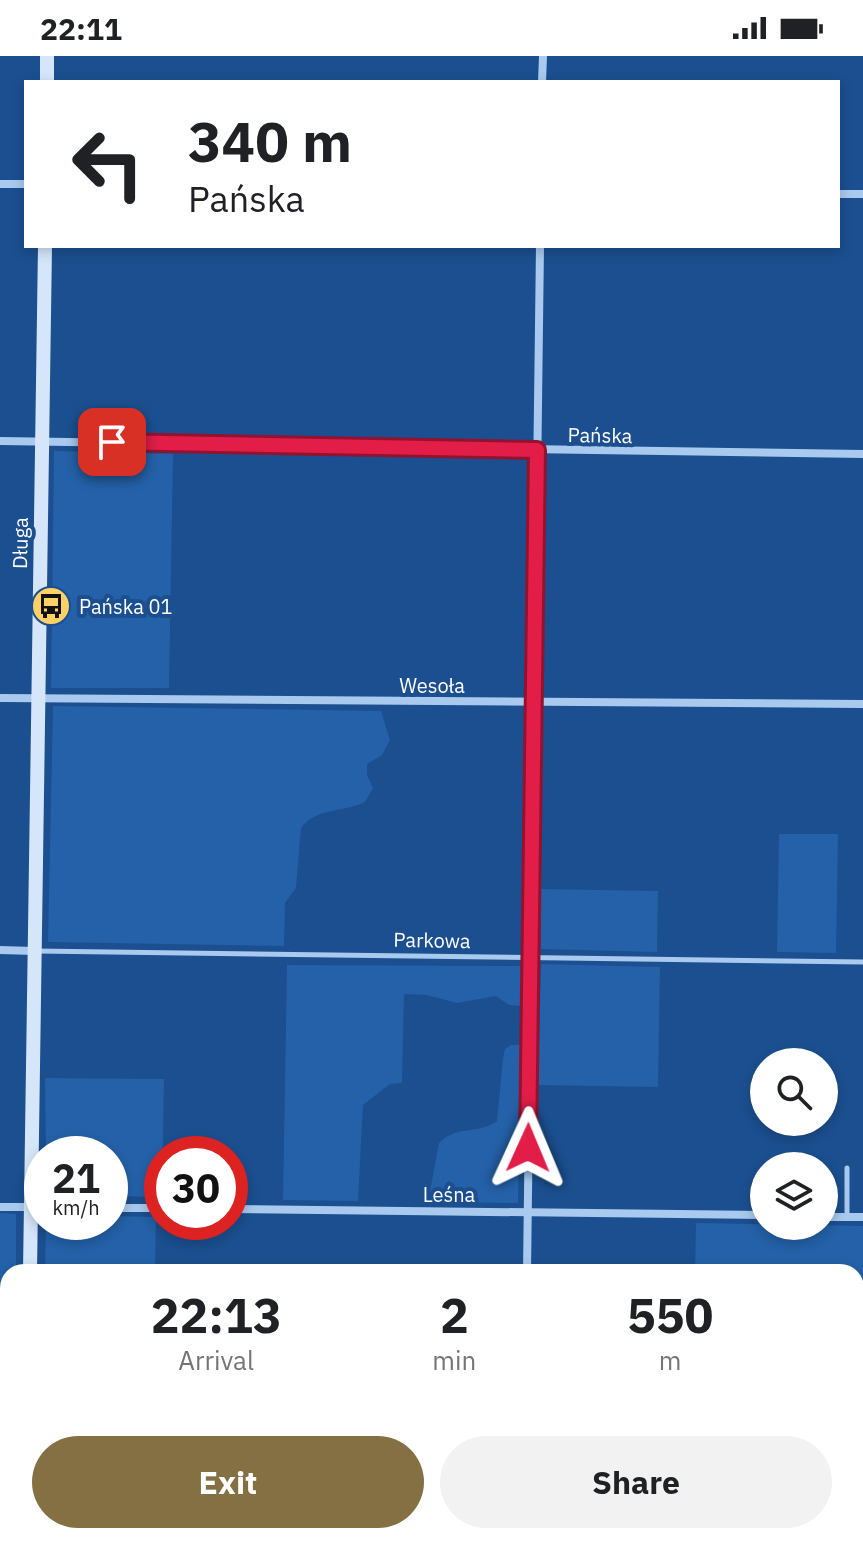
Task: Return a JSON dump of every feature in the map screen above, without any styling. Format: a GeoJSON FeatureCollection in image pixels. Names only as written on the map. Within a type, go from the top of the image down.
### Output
{"type":"FeatureCollection","features":[{"type":"Feature","properties":{"kind":"street"},"geometry":{"type":"LineString","coordinates":[[47,56],[47,80]]}},
{"type":"Feature","properties":{"kind":"street"},"geometry":{"type":"LineString","coordinates":[[542,80],[543,56]]}},
{"type":"Feature","properties":{"kind":"street"},"geometry":{"type":"LineString","coordinates":[[0,184],[24,184]]}},
{"type":"Feature","properties":{"kind":"street"},"geometry":{"type":"LineString","coordinates":[[840,194],[863,194]]}},
{"type":"Feature","properties":{"kind":"street","name":"Długa"},"geometry":{"type":"LineString","coordinates":[[35,1136],[34,951],[45,248]]}},
{"type":"Feature","properties":{"kind":"street"},"geometry":{"type":"LineString","coordinates":[[527,1264],[540,248]]}},
{"type":"Feature","properties":{"kind":"street","name":"Pańska"},"geometry":{"type":"LineString","coordinates":[[0,441],[863,454]]}},
{"type":"Feature","properties":{"kind":"street","name":"Wesoła"},"geometry":{"type":"LineString","coordinates":[[0,698],[863,704]]}},
{"type":"Feature","properties":{"kind":"street","name":"Parkowa"},"geometry":{"type":"LineString","coordinates":[[0,950],[34,951]]}},
{"type":"Feature","properties":{"kind":"street"},"geometry":{"type":"LineString","coordinates":[[0,1207],[24,1207]]}},
{"type":"Feature","properties":{"kind":"street","name":"Leśna"},"geometry":{"type":"LineString","coordinates":[[248,1209],[750,1215]]}},
{"type":"Feature","properties":{"kind":"street"},"geometry":{"type":"LineString","coordinates":[[838,1217],[863,1217]]}},
{"type":"Feature","properties":{"kind":"street","name":"Długa"},"geometry":{"type":"LineString","coordinates":[[31,1264],[33,1240]]}},
{"type":"Feature","properties":{"kind":"lane","name":"Parkowa"},"geometry":{"type":"LineString","coordinates":[[34,951],[863,962]]}},
{"type":"Feature","properties":{"kind":"lane"},"geometry":{"type":"LineString","coordinates":[[847,1168],[847,1217]]}},
{"type":"Feature","properties":{"kind":"shaded area"},"geometry":{"type":"Polygon","coordinates":[[[54,451],[173,454],[169,688],[51,688],[54,451]]]}},
{"type":"Feature","properties":{"kind":"shaded area"},"geometry":{"type":"Polygon","coordinates":[[[53,706],[381,711],[390,740],[382,755],[367,764],[367,775],[373,788],[365,802],[314,817],[301,828],[296,888],[285,903],[284,946],[48,942],[53,706]]]}},
{"type":"Feature","properties":{"kind":"shaded area"},"geometry":{"type":"Polygon","coordinates":[[[779,834],[838,834],[836,953],[777,952],[779,834]]]}},
{"type":"Feature","properties":{"kind":"shaded area"},"geometry":{"type":"Polygon","coordinates":[[[540,889],[658,891],[657,952],[541,949],[540,889]]]}},
{"type":"Feature","properties":{"kind":"shaded area"},"geometry":{"type":"Polygon","coordinates":[[[541,964],[660,967],[658,1087],[538,1085],[541,964]]]}},
{"type":"Feature","properties":{"kind":"shaded area"},"geometry":{"type":"Polygon","coordinates":[[[287,965],[521,966],[521,1006],[509,1005],[496,996],[457,1003],[426,995],[404,994],[402,1083],[390,1084],[363,1105],[358,1201],[283,1200],[287,965]]]}},
{"type":"Feature","properties":{"kind":"shaded area"},"geometry":{"type":"Polygon","coordinates":[[[520,1045],[518,1203],[428,1202],[439,1143],[452,1134],[482,1128],[497,1121],[503,1058],[505,1049],[520,1045]]]}},
{"type":"Feature","properties":{"kind":"shaded area"},"geometry":{"type":"Polygon","coordinates":[[[45,1078],[164,1079],[163,1136],[144,1136],[144,1197],[128,1196],[128,1136],[46,1136],[45,1078]]]}},
{"type":"Feature","properties":{"kind":"shaded area"},"geometry":{"type":"Polygon","coordinates":[[[0,1213],[16,1214],[16,1264],[0,1264],[0,1213]]]}},
{"type":"Feature","properties":{"kind":"shaded area"},"geometry":{"type":"Polygon","coordinates":[[[128,1216],[144,1217],[144,1240],[156,1240],[155,1264],[45,1264],[46,1240],[128,1240],[128,1216]]]}},
{"type":"Feature","properties":{"kind":"shaded area"},"geometry":{"type":"Polygon","coordinates":[[[696,1223],[750,1224],[750,1240],[838,1240],[838,1226],[863,1226],[863,1264],[695,1264],[696,1223]]]}},
{"type":"Feature","properties":{"kind":"place","name":"Pańska 01"},"geometry":{"type":"Point","coordinates":[51,606]}},
{"type":"Feature","properties":{"kind":"route"},"geometry":{"type":"LineString","coordinates":[[112,442],[537,450],[528,1148]]}}]}
